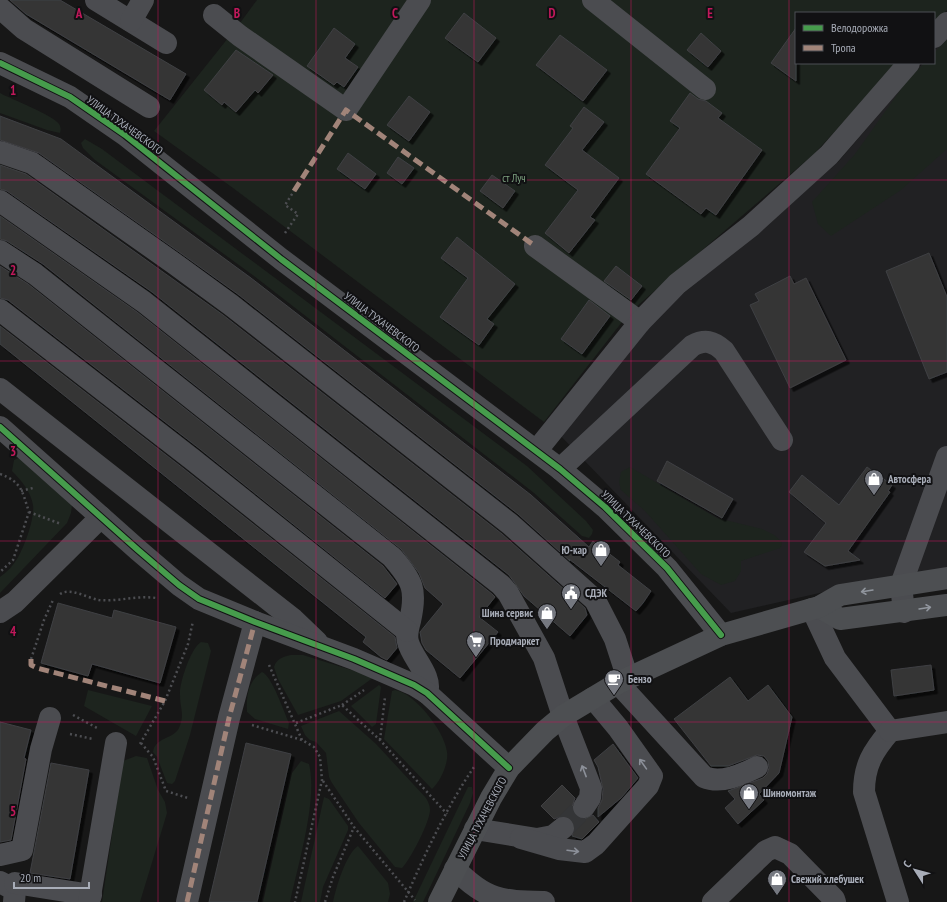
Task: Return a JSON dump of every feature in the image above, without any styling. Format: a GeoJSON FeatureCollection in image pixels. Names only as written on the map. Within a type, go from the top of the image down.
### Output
{"type":"FeatureCollection","features":[{"type":"Feature","properties":{"kind":"main road","name":"УЛИЦА ТУХАЧЕВСКОГО"},"geometry":{"type":"LineString","coordinates":[[439,902],[475,829],[509,768],[545,731],[563,716],[623,681],[721,635],[816,608],[840,595],[947,578]]}},
{"type":"Feature","properties":{"kind":"main road"},"geometry":{"type":"LineString","coordinates":[[816,608],[840,619],[904,612],[947,605]]}},
{"type":"Feature","properties":{"kind":"street"},"geometry":{"type":"LineString","coordinates":[[96,0],[166,43]]}},
{"type":"Feature","properties":{"kind":"street"},"geometry":{"type":"LineString","coordinates":[[131,21],[143,0]]}},
{"type":"Feature","properties":{"kind":"street"},"geometry":{"type":"LineString","coordinates":[[214,15],[240,36],[346,110],[420,0]]}},
{"type":"Feature","properties":{"kind":"street"},"geometry":{"type":"LineString","coordinates":[[593,0],[705,89]]}},
{"type":"Feature","properties":{"kind":"street"},"geometry":{"type":"LineString","coordinates":[[0,8],[24,29],[149,107]]}},
{"type":"Feature","properties":{"kind":"street"},"geometry":{"type":"LineString","coordinates":[[935,36],[947,23]]}},
{"type":"Feature","properties":{"kind":"street","name":"УЛИЦА ТУХАЧЕВСКОГО"},"geometry":{"type":"LineString","coordinates":[[0,63],[70,97],[125,136],[281,259],[537,450],[605,507],[667,568],[721,635]]}},
{"type":"Feature","properties":{"kind":"street"},"geometry":{"type":"LineString","coordinates":[[537,450],[640,322],[677,284],[751,226],[829,155],[908,64]]}},
{"type":"Feature","properties":{"kind":"street"},"geometry":{"type":"LineString","coordinates":[[0,152],[32,163],[175,264],[231,305],[510,524],[595,600],[615,639],[623,681],[704,777],[712,780],[741,776],[757,767]]}},
{"type":"Feature","properties":{"kind":"street"},"geometry":{"type":"LineString","coordinates":[[0,201],[144,302],[501,585],[508,593],[544,658],[563,716],[591,788],[590,798],[584,807]]}},
{"type":"Feature","properties":{"kind":"street"},"geometry":{"type":"LineString","coordinates":[[535,246],[640,322]]}},
{"type":"Feature","properties":{"kind":"street"},"geometry":{"type":"LineString","coordinates":[[0,251],[35,274],[392,558],[408,575],[414,589],[406,595],[408,642],[427,683],[427,693]]}},
{"type":"Feature","properties":{"kind":"street"},"geometry":{"type":"LineString","coordinates":[[0,310],[192,459],[407,631]]}},
{"type":"Feature","properties":{"kind":"street"},"geometry":{"type":"LineString","coordinates":[[560,469],[692,346],[701,342],[709,342],[724,351],[782,440]]}},
{"type":"Feature","properties":{"kind":"street"},"geometry":{"type":"LineString","coordinates":[[0,389],[293,619],[326,649]]}},
{"type":"Feature","properties":{"kind":"street"},"geometry":{"type":"LineString","coordinates":[[0,427],[187,591],[253,630],[326,649],[354,659],[414,685],[427,693],[509,768]]}},
{"type":"Feature","properties":{"kind":"street"},"geometry":{"type":"LineString","coordinates":[[904,612],[901,585],[940,498],[947,457]]}},
{"type":"Feature","properties":{"kind":"street"},"geometry":{"type":"LineString","coordinates":[[0,612],[16,602],[101,517]]}},
{"type":"Feature","properties":{"kind":"street"},"geometry":{"type":"LineString","coordinates":[[816,608],[835,658],[890,731]]}},
{"type":"Feature","properties":{"kind":"street"},"geometry":{"type":"LineString","coordinates":[[187,902],[229,718],[253,630]]}},
{"type":"Feature","properties":{"kind":"street"},"geometry":{"type":"LineString","coordinates":[[475,829],[521,838],[559,849],[585,852],[596,844],[648,786],[652,776],[618,728],[593,698]]}},
{"type":"Feature","properties":{"kind":"street"},"geometry":{"type":"LineString","coordinates":[[56,720],[11,889],[90,898],[110,737]]}},
{"type":"Feature","properties":{"kind":"street"},"geometry":{"type":"LineString","coordinates":[[898,902],[864,792],[864,774],[874,750],[890,731],[947,722]]}},
{"type":"Feature","properties":{"kind":"street"},"geometry":{"type":"LineString","coordinates":[[521,838],[537,839],[553,836],[563,828]]}},
{"type":"Feature","properties":{"kind":"street"},"geometry":{"type":"LineString","coordinates":[[713,902],[763,853],[775,847],[790,854],[834,899],[835,902]]}},
{"type":"Feature","properties":{"kind":"street"},"geometry":{"type":"LineString","coordinates":[[0,855],[22,850]]}},
{"type":"Feature","properties":{"kind":"street"},"geometry":{"type":"LineString","coordinates":[[455,869],[473,894],[510,901],[544,902]]}},
{"type":"Feature","properties":{"kind":"path"},"geometry":{"type":"LineString","coordinates":[[290,236],[285,232],[298,214],[285,205],[294,191]]}},
{"type":"Feature","properties":{"kind":"path"},"geometry":{"type":"LineString","coordinates":[[0,474],[14,479],[19,486],[29,512],[13,560],[0,572]]}},
{"type":"Feature","properties":{"kind":"path"},"geometry":{"type":"LineString","coordinates":[[29,512],[63,524]]}},
{"type":"Feature","properties":{"kind":"path"},"geometry":{"type":"LineString","coordinates":[[30,659],[50,605],[54,598],[63,592],[68,591],[98,600],[155,597],[162,599]]}},
{"type":"Feature","properties":{"kind":"path"},"geometry":{"type":"LineString","coordinates":[[138,746],[164,701],[188,644],[194,618]]}},
{"type":"Feature","properties":{"kind":"path"},"geometry":{"type":"LineString","coordinates":[[253,630],[257,641],[264,651],[276,683],[296,723],[302,740]]}},
{"type":"Feature","properties":{"kind":"path"},"geometry":{"type":"LineString","coordinates":[[380,740],[386,690],[384,673]]}},
{"type":"Feature","properties":{"kind":"path"},"geometry":{"type":"LineString","coordinates":[[296,723],[342,706],[380,740],[447,814]]}},
{"type":"Feature","properties":{"kind":"path"},"geometry":{"type":"LineString","coordinates":[[229,718],[302,740],[314,747],[320,757],[322,780],[295,902]]}},
{"type":"Feature","properties":{"kind":"path"},"geometry":{"type":"LineString","coordinates":[[56,720],[110,737]]}},
{"type":"Feature","properties":{"kind":"path"},"geometry":{"type":"LineString","coordinates":[[56,720],[110,737]]}},
{"type":"Feature","properties":{"kind":"path"},"geometry":{"type":"LineString","coordinates":[[141,743],[153,757],[166,791],[188,798]]}},
{"type":"Feature","properties":{"kind":"path"},"geometry":{"type":"LineString","coordinates":[[404,902],[462,785],[487,749]]}},
{"type":"Feature","properties":{"kind":"path"},"geometry":{"type":"LineString","coordinates":[[322,780],[354,827],[408,894],[417,902]]}},
{"type":"Feature","properties":{"kind":"path"},"geometry":{"type":"LineString","coordinates":[[325,902],[331,882],[354,827]]}},
{"type":"Feature","properties":{"kind":"shaded area"},"geometry":{"type":"Polygon","coordinates":[[[947,37],[947,572],[824,592],[731,613],[556,431],[647,323],[755,235],[838,162],[922,64],[935,64],[935,50],[947,37]]]}},
{"type":"Feature","properties":{"kind":"green space","name":"ст Луч"},"geometry":{"type":"Polygon","coordinates":[[[257,0],[947,0],[947,10],[935,23],[935,12],[795,12],[795,64],[897,64],[814,154],[629,313],[544,422],[233,188],[154,131],[257,0]]]}},
{"type":"Feature","properties":{"kind":"green space"},"geometry":{"type":"Polygon","coordinates":[[[947,39],[947,149],[901,190],[831,236],[818,224],[812,202],[855,154],[906,82],[923,64],[935,64],[935,52],[947,39]]]}},
{"type":"Feature","properties":{"kind":"green space"},"geometry":{"type":"Polygon","coordinates":[[[0,93],[55,120],[60,126],[60,133],[47,130],[0,113],[0,93]]]}},
{"type":"Feature","properties":{"kind":"green space"},"geometry":{"type":"Polygon","coordinates":[[[85,139],[102,149],[527,466],[586,521],[593,530],[589,538],[582,536],[534,493],[254,276],[95,160],[83,148],[81,143],[85,139]]]}},
{"type":"Feature","properties":{"kind":"green space"},"geometry":{"type":"Polygon","coordinates":[[[21,457],[72,505],[71,513],[67,523],[0,593],[0,577],[12,566],[20,554],[26,541],[33,511],[32,500],[28,491],[12,471],[14,460],[21,457]]]}},
{"type":"Feature","properties":{"kind":"green space"},"geometry":{"type":"Polygon","coordinates":[[[630,467],[717,518],[762,529],[774,535],[781,541],[782,545],[780,548],[741,561],[741,571],[735,581],[721,585],[701,574],[645,511],[621,490],[619,482],[621,472],[630,467]]]}},
{"type":"Feature","properties":{"kind":"green space"},"geometry":{"type":"Polygon","coordinates":[[[201,642],[208,643],[211,651],[190,735],[175,781],[172,784],[167,783],[157,757],[153,752],[154,747],[157,743],[177,732],[179,728],[182,715],[180,695],[181,682],[193,651],[201,642]]]}},
{"type":"Feature","properties":{"kind":"green space"},"geometry":{"type":"Polygon","coordinates":[[[291,655],[303,655],[374,677],[341,701],[298,715],[278,679],[274,667],[281,658],[291,655]]]}},
{"type":"Feature","properties":{"kind":"green space"},"geometry":{"type":"Polygon","coordinates":[[[262,672],[270,680],[277,695],[289,723],[288,729],[255,719],[247,712],[249,690],[254,680],[262,672]]]}},
{"type":"Feature","properties":{"kind":"green space"},"geometry":{"type":"Polygon","coordinates":[[[379,685],[381,687],[376,724],[372,727],[351,706],[379,685]]]}},
{"type":"Feature","properties":{"kind":"green space"},"geometry":{"type":"Polygon","coordinates":[[[88,690],[152,706],[136,736],[84,706],[88,690]]]}},
{"type":"Feature","properties":{"kind":"green space"},"geometry":{"type":"Polygon","coordinates":[[[395,690],[411,698],[420,706],[435,724],[445,744],[447,761],[441,777],[432,789],[384,739],[392,691],[395,690]]]}},
{"type":"Feature","properties":{"kind":"green space"},"geometry":{"type":"Polygon","coordinates":[[[339,711],[376,744],[426,798],[429,804],[430,810],[427,823],[410,857],[402,868],[395,867],[359,823],[329,777],[326,753],[316,742],[310,740],[305,735],[301,726],[339,711]]]}},
{"type":"Feature","properties":{"kind":"green space"},"geometry":{"type":"Polygon","coordinates":[[[136,756],[147,758],[158,790],[165,802],[167,813],[140,902],[102,902],[123,761],[136,756]]]}},
{"type":"Feature","properties":{"kind":"green space"},"geometry":{"type":"Polygon","coordinates":[[[301,761],[309,764],[311,795],[306,832],[290,902],[263,902],[292,773],[301,761]]]}},
{"type":"Feature","properties":{"kind":"green space"},"geometry":{"type":"Polygon","coordinates":[[[468,787],[472,787],[473,793],[470,803],[423,902],[413,902],[468,787]]]}},
{"type":"Feature","properties":{"kind":"green space"},"geometry":{"type":"Polygon","coordinates":[[[324,797],[329,799],[348,826],[348,830],[323,887],[320,902],[301,902],[324,797]]]}},
{"type":"Feature","properties":{"kind":"green space"},"geometry":{"type":"Polygon","coordinates":[[[358,846],[388,883],[390,894],[388,902],[333,902],[336,888],[349,856],[358,846]]]}},
{"type":"Feature","properties":{"kind":"building"},"geometry":{"type":"Polygon","coordinates":[[[10,0],[60,0],[186,74],[170,100],[26,14],[10,0]]]}},
{"type":"Feature","properties":{"kind":"building"},"geometry":{"type":"Polygon","coordinates":[[[464,13],[496,38],[478,62],[445,38],[464,13]]]}},
{"type":"Feature","properties":{"kind":"building"},"geometry":{"type":"Polygon","coordinates":[[[334,28],[355,44],[345,58],[358,67],[344,87],[337,82],[334,85],[307,66],[334,28]]]}},
{"type":"Feature","properties":{"kind":"building"},"geometry":{"type":"Polygon","coordinates":[[[795,29],[796,81],[771,63],[795,29]]]}},
{"type":"Feature","properties":{"kind":"building"},"geometry":{"type":"Polygon","coordinates":[[[701,33],[721,51],[708,67],[687,50],[701,33]]]}},
{"type":"Feature","properties":{"kind":"building"},"geometry":{"type":"Polygon","coordinates":[[[560,35],[607,70],[583,101],[536,65],[560,35]]]}},
{"type":"Feature","properties":{"kind":"building"},"geometry":{"type":"Polygon","coordinates":[[[236,50],[273,75],[258,93],[255,90],[236,112],[224,102],[222,105],[204,90],[236,50]]]}},
{"type":"Feature","properties":{"kind":"building"},"geometry":{"type":"Polygon","coordinates":[[[690,93],[698,99],[706,101],[722,113],[718,118],[762,150],[716,215],[706,208],[701,214],[646,174],[680,128],[670,121],[690,93]]]}},
{"type":"Feature","properties":{"kind":"building"},"geometry":{"type":"Polygon","coordinates":[[[409,96],[430,112],[409,141],[387,125],[409,96]]]}},
{"type":"Feature","properties":{"kind":"building"},"geometry":{"type":"Polygon","coordinates":[[[584,107],[604,122],[582,150],[619,178],[590,217],[595,220],[569,253],[545,233],[578,190],[545,165],[573,128],[570,126],[584,107]]]}},
{"type":"Feature","properties":{"kind":"building"},"geometry":{"type":"Polygon","coordinates":[[[0,116],[61,139],[251,278],[531,495],[589,547],[593,541],[620,562],[618,565],[651,591],[643,603],[636,611],[569,559],[570,561],[518,514],[239,295],[39,153],[0,140],[0,116]]]}},
{"type":"Feature","properties":{"kind":"building"},"geometry":{"type":"Polygon","coordinates":[[[348,153],[376,174],[365,189],[337,169],[348,153]]]}},
{"type":"Feature","properties":{"kind":"building"},"geometry":{"type":"Polygon","coordinates":[[[398,157],[414,168],[402,184],[387,173],[398,157]]]}},
{"type":"Feature","properties":{"kind":"building"},"geometry":{"type":"Polygon","coordinates":[[[0,165],[26,174],[223,315],[502,534],[585,608],[587,615],[570,636],[524,596],[509,575],[152,292],[7,191],[0,189],[0,165]]]}},
{"type":"Feature","properties":{"kind":"building"},"geometry":{"type":"Polygon","coordinates":[[[492,175],[515,191],[503,208],[480,191],[492,175]]]}},
{"type":"Feature","properties":{"kind":"building"},"geometry":{"type":"Polygon","coordinates":[[[0,216],[137,312],[495,597],[479,617],[498,632],[460,678],[426,650],[422,643],[420,632],[443,604],[425,588],[419,573],[401,549],[43,264],[7,241],[0,239],[0,216]]]}},
{"type":"Feature","properties":{"kind":"building"},"geometry":{"type":"Polygon","coordinates":[[[457,237],[515,284],[487,319],[494,324],[479,345],[440,317],[468,278],[441,258],[457,237]]]}},
{"type":"Feature","properties":{"kind":"building"},"geometry":{"type":"Polygon","coordinates":[[[929,253],[947,297],[947,372],[929,379],[886,271],[929,253]]]}},
{"type":"Feature","properties":{"kind":"building"},"geometry":{"type":"Polygon","coordinates":[[[0,266],[28,284],[383,566],[397,584],[385,598],[200,449],[8,300],[0,298],[0,266]]]}},
{"type":"Feature","properties":{"kind":"building"},"geometry":{"type":"Polygon","coordinates":[[[616,266],[642,286],[631,300],[604,281],[616,266]]]}},
{"type":"Feature","properties":{"kind":"building"},"geometry":{"type":"Polygon","coordinates":[[[790,276],[794,284],[806,278],[846,360],[790,388],[750,305],[759,301],[755,294],[790,276]]]}},
{"type":"Feature","properties":{"kind":"building"},"geometry":{"type":"Polygon","coordinates":[[[589,300],[610,316],[582,354],[561,339],[589,300]]]}},
{"type":"Feature","properties":{"kind":"building"},"geometry":{"type":"Polygon","coordinates":[[[0,326],[184,469],[395,637],[397,648],[387,660],[363,642],[366,637],[0,344],[0,326]]]}},
{"type":"Feature","properties":{"kind":"building"},"geometry":{"type":"Polygon","coordinates":[[[667,461],[733,499],[722,518],[657,481],[667,461]]]}},
{"type":"Feature","properties":{"kind":"building"},"geometry":{"type":"Polygon","coordinates":[[[867,467],[892,485],[888,491],[890,492],[848,551],[860,560],[825,566],[804,552],[826,523],[789,492],[802,475],[839,505],[867,467]]]}},
{"type":"Feature","properties":{"kind":"building"},"geometry":{"type":"Polygon","coordinates":[[[58,603],[112,618],[114,610],[176,627],[160,683],[92,664],[88,676],[41,663],[58,603]]]}},
{"type":"Feature","properties":{"kind":"building"},"geometry":{"type":"Polygon","coordinates":[[[931,665],[934,690],[894,696],[891,670],[931,665]]]}},
{"type":"Feature","properties":{"kind":"building"},"geometry":{"type":"Polygon","coordinates":[[[730,677],[748,701],[768,685],[792,717],[779,773],[759,794],[764,800],[738,824],[725,808],[735,799],[728,791],[763,778],[767,774],[769,768],[768,761],[764,756],[757,755],[728,766],[711,766],[674,719],[730,677]]]}},
{"type":"Feature","properties":{"kind":"building"},"geometry":{"type":"Polygon","coordinates":[[[0,722],[31,730],[24,758],[26,759],[11,840],[0,842],[0,722]]]}},
{"type":"Feature","properties":{"kind":"building"},"geometry":{"type":"Polygon","coordinates":[[[246,743],[291,754],[257,902],[209,902],[246,743]]]}},
{"type":"Feature","properties":{"kind":"building"},"geometry":{"type":"Polygon","coordinates":[[[613,744],[638,778],[621,798],[598,817],[598,808],[602,800],[603,789],[598,767],[594,760],[613,744]]]}},
{"type":"Feature","properties":{"kind":"building"},"geometry":{"type":"Polygon","coordinates":[[[51,763],[89,770],[70,879],[30,873],[51,763]]]}},
{"type":"Feature","properties":{"kind":"building"},"geometry":{"type":"Polygon","coordinates":[[[562,785],[575,798],[572,807],[573,813],[577,817],[584,819],[593,815],[599,822],[582,839],[572,836],[575,827],[572,820],[567,816],[554,819],[541,806],[562,785]]]}},
{"type":"Feature","properties":{"kind":"tunnel"},"geometry":{"type":"LineString","coordinates":[[563,828],[584,807]]}},
{"type":"Feature","properties":{"kind":"marked path"},"geometry":{"type":"LineString","coordinates":[[294,191],[346,110],[535,246]]}},
{"type":"Feature","properties":{"kind":"marked path"},"geometry":{"type":"LineString","coordinates":[[187,902],[229,718],[255,622]]}},
{"type":"Feature","properties":{"kind":"marked path"},"geometry":{"type":"LineString","coordinates":[[31,659],[31,665],[37,668],[165,701]]}},
{"type":"Feature","properties":{"kind":"cycle path"},"geometry":{"type":"LineString","coordinates":[[0,63],[70,97],[125,135],[281,259],[560,469],[605,507],[667,568],[721,635]]}},
{"type":"Feature","properties":{"kind":"cycle path"},"geometry":{"type":"LineString","coordinates":[[0,427],[138,550],[179,585],[199,599],[255,622],[354,659],[414,685],[427,693],[509,768]]}},
{"type":"Feature","properties":{"kind":"place","name":"Автосфера"},"geometry":{"type":"Point","coordinates":[874,496]}},
{"type":"Feature","properties":{"kind":"place","name":"Ю-кар"},"geometry":{"type":"Point","coordinates":[601,567]}},
{"type":"Feature","properties":{"kind":"place","name":"СДЭК"},"geometry":{"type":"Point","coordinates":[571,610]}},
{"type":"Feature","properties":{"kind":"place","name":"Шина сервис"},"geometry":{"type":"Point","coordinates":[547,630]}},
{"type":"Feature","properties":{"kind":"place","name":"Продмаркет"},"geometry":{"type":"Point","coordinates":[476,658]}},
{"type":"Feature","properties":{"kind":"place","name":"Бензо"},"geometry":{"type":"Point","coordinates":[614,696]}},
{"type":"Feature","properties":{"kind":"place","name":"Шиномонтаж"},"geometry":{"type":"Point","coordinates":[749,810]}},
{"type":"Feature","properties":{"kind":"place","name":"Свежий хлебушек"},"geometry":{"type":"Point","coordinates":[777,896]}}]}
